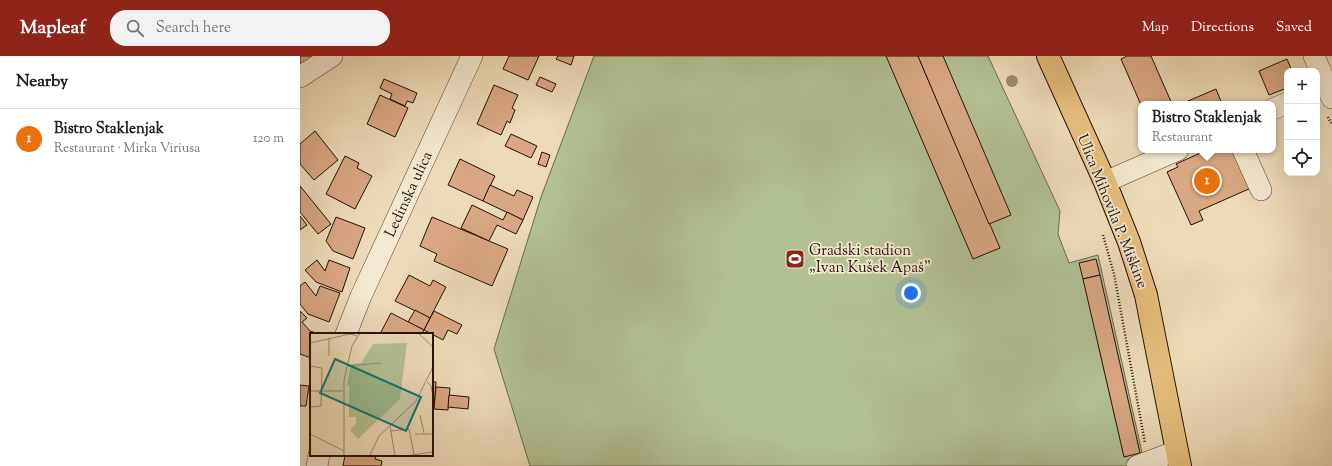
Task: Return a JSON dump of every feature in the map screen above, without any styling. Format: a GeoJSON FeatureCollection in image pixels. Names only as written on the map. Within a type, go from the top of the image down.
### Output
{"type":"FeatureCollection","features":[{"type":"Feature","properties":{"kind":"main road","name":"Ulica Mihovila P. Miškine"},"geometry":{"type":"LineString","coordinates":[[1048,56],[1105,182],[1129,242],[1146,295],[1178,459]]}},
{"type":"Feature","properties":{"kind":"street"},"geometry":{"type":"LineString","coordinates":[[300,77],[332,56]]}},
{"type":"Feature","properties":{"kind":"street","name":"Ledinska ulica"},"geometry":{"type":"LineString","coordinates":[[346,333],[361,296],[472,56]]}},
{"type":"Feature","properties":{"kind":"street"},"geometry":{"type":"LineString","coordinates":[[1314,56],[1327,89]]}},
{"type":"Feature","properties":{"kind":"street"},"geometry":{"type":"LineString","coordinates":[[1105,182],[1171,153]]}},
{"type":"Feature","properties":{"kind":"street"},"geometry":{"type":"LineString","coordinates":[[1244,153],[1261,190]]}},
{"type":"Feature","properties":{"kind":"street"},"geometry":{"type":"LineString","coordinates":[[318,466],[319,456]]}},
{"type":"Feature","properties":{"kind":"street"},"geometry":{"type":"LineString","coordinates":[[1143,464],[1178,459]]}},
{"type":"Feature","properties":{"kind":"path"},"geometry":{"type":"LineString","coordinates":[[1102,232],[1114,274],[1143,464]]}},
{"type":"Feature","properties":{"kind":"green space","name":"Gradski stadion „Ivan Kušek Apaš”"},"geometry":{"type":"Polygon","coordinates":[[[594,56],[988,56],[1060,211],[1058,234],[1069,263],[1098,255],[1145,466],[530,466],[494,349],[541,197],[594,56]]]}},
{"type":"Feature","properties":{"kind":"building"},"geometry":{"type":"Polygon","coordinates":[[[300,56],[327,56],[300,73],[300,56]]]}},
{"type":"Feature","properties":{"kind":"building"},"geometry":{"type":"Polygon","coordinates":[[[509,56],[539,56],[528,80],[503,69],[509,56]]]}},
{"type":"Feature","properties":{"kind":"building"},"geometry":{"type":"Polygon","coordinates":[[[558,56],[574,56],[571,65],[556,59],[558,56]]]}},
{"type":"Feature","properties":{"kind":"building"},"geometry":{"type":"Polygon","coordinates":[[[886,56],[918,56],[1000,248],[973,259],[886,56]]]}},
{"type":"Feature","properties":{"kind":"building"},"geometry":{"type":"Polygon","coordinates":[[[918,56],[943,56],[1011,215],[989,224],[918,56]]]}},
{"type":"Feature","properties":{"kind":"building"},"geometry":{"type":"Polygon","coordinates":[[[1127,56],[1151,56],[1171,101],[1139,101],[1121,59],[1127,56]]]}},
{"type":"Feature","properties":{"kind":"building"},"geometry":{"type":"Polygon","coordinates":[[[1287,59],[1291,68],[1284,68],[1284,89],[1269,95],[1259,71],[1287,59]]]}},
{"type":"Feature","properties":{"kind":"building"},"geometry":{"type":"Polygon","coordinates":[[[540,77],[556,84],[552,92],[536,85],[540,77]]]}},
{"type":"Feature","properties":{"kind":"building"},"geometry":{"type":"Polygon","coordinates":[[[384,79],[417,93],[413,103],[407,101],[405,106],[390,99],[392,94],[380,88],[384,79]]]}},
{"type":"Feature","properties":{"kind":"building"},"geometry":{"type":"Polygon","coordinates":[[[494,85],[518,95],[512,108],[515,110],[510,123],[507,121],[501,135],[477,124],[494,85]]]}},
{"type":"Feature","properties":{"kind":"building"},"geometry":{"type":"Polygon","coordinates":[[[1216,89],[1221,101],[1188,101],[1216,89]]]}},
{"type":"Feature","properties":{"kind":"building"},"geometry":{"type":"Polygon","coordinates":[[[380,95],[408,108],[395,137],[367,124],[380,95]]]}},
{"type":"Feature","properties":{"kind":"building"},"geometry":{"type":"Polygon","coordinates":[[[315,131],[338,160],[314,180],[300,164],[300,144],[315,131]]]}},
{"type":"Feature","properties":{"kind":"building"},"geometry":{"type":"Polygon","coordinates":[[[511,134],[537,146],[531,158],[505,146],[511,134]]]}},
{"type":"Feature","properties":{"kind":"building"},"geometry":{"type":"Polygon","coordinates":[[[542,152],[550,155],[546,167],[538,164],[542,152]]]}},
{"type":"Feature","properties":{"kind":"building"},"geometry":{"type":"Polygon","coordinates":[[[1200,153],[1235,153],[1251,188],[1199,211],[1203,220],[1191,225],[1167,172],[1178,167],[1176,164],[1200,153]]]}},
{"type":"Feature","properties":{"kind":"building"},"geometry":{"type":"Polygon","coordinates":[[[345,156],[359,163],[357,168],[372,176],[355,209],[326,194],[345,156]]]}},
{"type":"Feature","properties":{"kind":"building"},"geometry":{"type":"Polygon","coordinates":[[[460,159],[495,176],[483,201],[448,185],[460,159]]]}},
{"type":"Feature","properties":{"kind":"building"},"geometry":{"type":"Polygon","coordinates":[[[490,185],[514,196],[517,190],[533,197],[523,220],[483,201],[490,185]]]}},
{"type":"Feature","properties":{"kind":"building"},"geometry":{"type":"Polygon","coordinates":[[[300,186],[331,224],[318,234],[300,212],[300,186]]]}},
{"type":"Feature","properties":{"kind":"building"},"geometry":{"type":"Polygon","coordinates":[[[472,205],[503,220],[507,212],[523,220],[516,234],[497,225],[489,241],[461,228],[472,205]]]}},
{"type":"Feature","properties":{"kind":"building"},"geometry":{"type":"Polygon","coordinates":[[[300,216],[307,225],[300,230],[300,216]]]}},
{"type":"Feature","properties":{"kind":"building"},"geometry":{"type":"Polygon","coordinates":[[[336,217],[365,228],[353,259],[333,251],[326,241],[336,217]]]}},
{"type":"Feature","properties":{"kind":"building"},"geometry":{"type":"Polygon","coordinates":[[[432,217],[508,249],[492,286],[434,261],[437,254],[420,246],[432,217]]]}},
{"type":"Feature","properties":{"kind":"building"},"geometry":{"type":"Polygon","coordinates":[[[1096,259],[1100,275],[1083,279],[1079,263],[1096,259]]]}},
{"type":"Feature","properties":{"kind":"building"},"geometry":{"type":"Polygon","coordinates":[[[317,260],[325,271],[329,260],[350,268],[342,292],[316,282],[305,270],[317,260]]]}},
{"type":"Feature","properties":{"kind":"building"},"geometry":{"type":"Polygon","coordinates":[[[409,275],[430,286],[433,280],[446,287],[430,318],[395,301],[409,275]]]}},
{"type":"Feature","properties":{"kind":"building"},"geometry":{"type":"Polygon","coordinates":[[[1100,275],[1140,453],[1124,457],[1083,279],[1100,275]]]}},
{"type":"Feature","properties":{"kind":"building"},"geometry":{"type":"Polygon","coordinates":[[[305,282],[316,296],[320,286],[340,293],[329,322],[308,314],[300,304],[300,286],[305,282]]]}},
{"type":"Feature","properties":{"kind":"building"},"geometry":{"type":"Polygon","coordinates":[[[415,310],[430,318],[424,330],[408,322],[415,310]]]}},
{"type":"Feature","properties":{"kind":"building"},"geometry":{"type":"Polygon","coordinates":[[[300,311],[307,318],[302,322],[310,331],[316,333],[310,333],[310,358],[300,354],[300,311]]]}},
{"type":"Feature","properties":{"kind":"building"},"geometry":{"type":"Polygon","coordinates":[[[434,311],[462,325],[457,334],[448,330],[443,340],[433,335],[433,333],[424,330],[434,311]]]}},
{"type":"Feature","properties":{"kind":"building"},"geometry":{"type":"Polygon","coordinates":[[[391,313],[424,330],[422,333],[381,333],[391,313]]]}},
{"type":"Feature","properties":{"kind":"building"},"geometry":{"type":"Polygon","coordinates":[[[433,382],[436,382],[434,409],[433,382]]]}},
{"type":"Feature","properties":{"kind":"building"},"geometry":{"type":"Polygon","coordinates":[[[300,385],[309,386],[306,406],[300,406],[300,385]]]}},
{"type":"Feature","properties":{"kind":"building"},"geometry":{"type":"Polygon","coordinates":[[[436,387],[450,388],[448,410],[434,409],[436,387]]]}},
{"type":"Feature","properties":{"kind":"building"},"geometry":{"type":"Polygon","coordinates":[[[449,395],[469,397],[468,409],[448,407],[449,395]]]}},
{"type":"Feature","properties":{"kind":"building"},"geometry":{"type":"Polygon","coordinates":[[[345,456],[376,456],[375,459],[382,461],[381,466],[343,466],[345,456]]]}},
{"type":"Feature","properties":{"kind":"place","name":"Bistro Staklenjak"},"geometry":{"type":"Point","coordinates":[1207,181]}},
{"type":"Feature","properties":{"kind":"place","name":"Gradski stadion „Ivan Kušek Apaš”"},"geometry":{"type":"Point","coordinates":[795,259]}}]}
